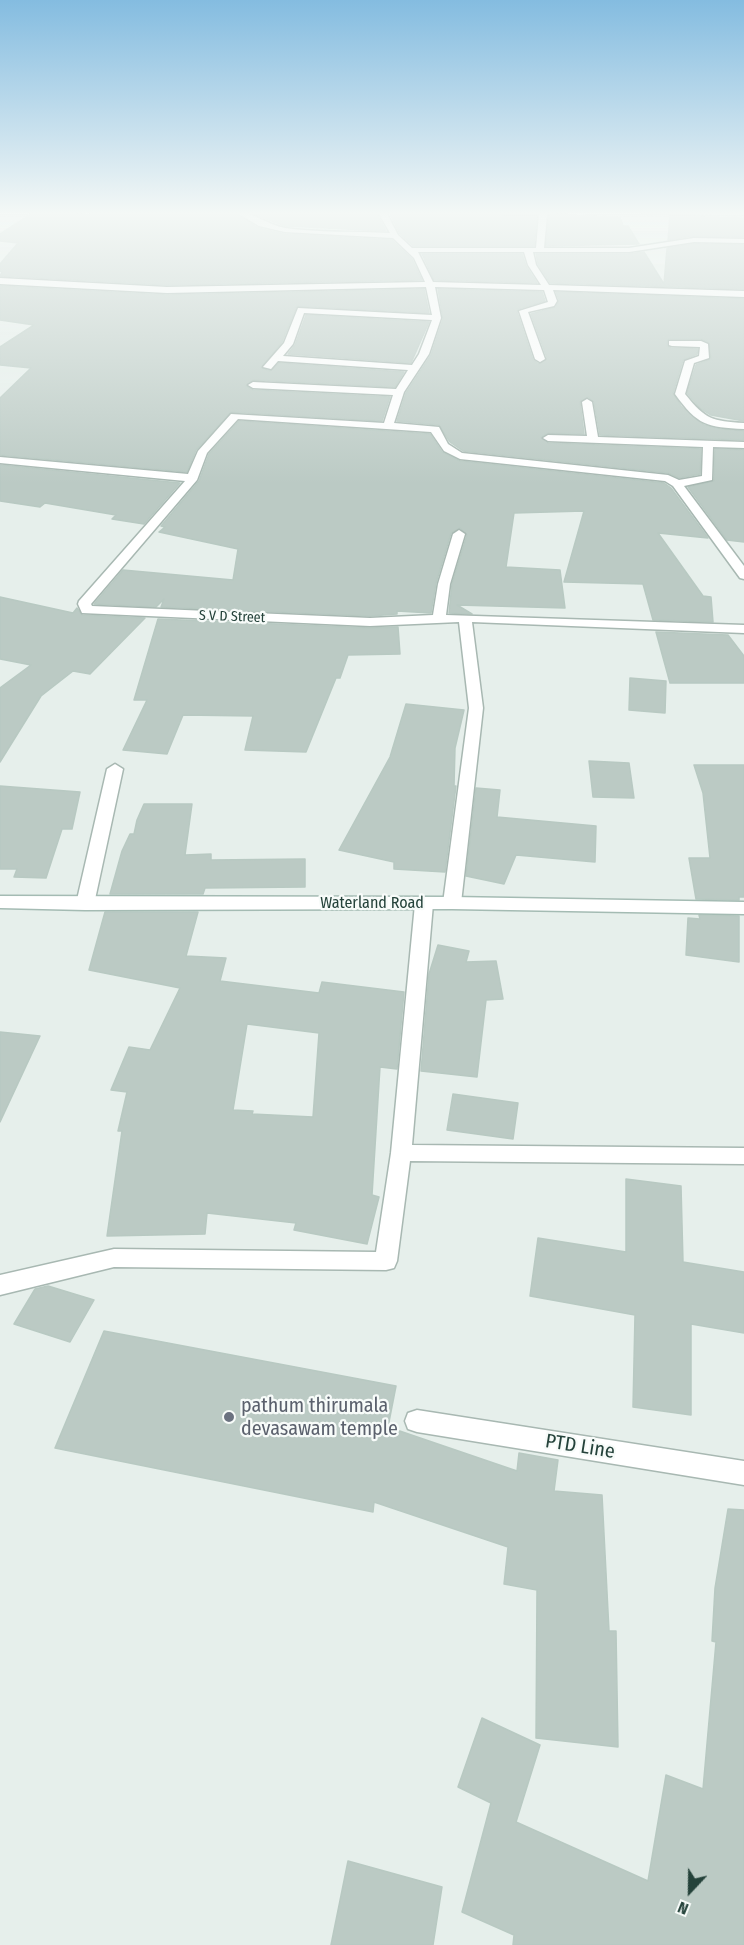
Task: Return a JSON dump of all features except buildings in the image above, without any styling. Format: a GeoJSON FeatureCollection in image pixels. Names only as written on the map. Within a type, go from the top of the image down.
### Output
{"type":"FeatureCollection","features":[{"type":"Feature","properties":{"kind":"street"},"geometry":{"type":"LineString","coordinates":[[388,426],[399,392],[424,354],[437,318],[434,303]]}},
{"type":"Feature","properties":{"kind":"street"},"geometry":{"type":"LineString","coordinates":[[540,358],[523,311],[552,303]]}},
{"type":"Feature","properties":{"kind":"street"},"geometry":{"type":"LineString","coordinates":[[268,367],[288,344],[301,310],[437,318]]}},
{"type":"Feature","properties":{"kind":"street"},"geometry":{"type":"LineString","coordinates":[[672,343],[705,346],[704,358],[690,361],[680,394],[691,408],[712,424],[744,426]]}},
{"type":"Feature","properties":{"kind":"street"},"geometry":{"type":"LineString","coordinates":[[278,358],[415,368]]}},
{"type":"Feature","properties":{"kind":"street"},"geometry":{"type":"LineString","coordinates":[[253,385],[399,392]]}},
{"type":"Feature","properties":{"kind":"street"},"geometry":{"type":"LineString","coordinates":[[587,402],[594,440]]}},
{"type":"Feature","properties":{"kind":"street"},"geometry":{"type":"LineString","coordinates":[[0,460],[194,478],[193,471],[211,441],[235,416],[435,429],[448,452],[460,456],[668,478],[677,484],[744,575]]}},
{"type":"Feature","properties":{"kind":"street"},"geometry":{"type":"LineString","coordinates":[[548,438],[744,445]]}},
{"type":"Feature","properties":{"kind":"street"},"geometry":{"type":"LineString","coordinates":[[677,484],[708,478],[708,444]]}},
{"type":"Feature","properties":{"kind":"street","name":"S V D Street"},"geometry":{"type":"LineString","coordinates":[[194,478],[84,604],[87,610],[370,622],[465,618],[744,629]]}},
{"type":"Feature","properties":{"kind":"street"},"geometry":{"type":"LineString","coordinates":[[439,619],[444,584],[459,534]]}},
{"type":"Feature","properties":{"kind":"street"},"geometry":{"type":"LineString","coordinates":[[452,903],[476,708],[465,618]]}},
{"type":"Feature","properties":{"kind":"street"},"geometry":{"type":"LineString","coordinates":[[85,904],[115,769]]}},
{"type":"Feature","properties":{"kind":"street","name":"Waterland Road"},"geometry":{"type":"LineString","coordinates":[[0,902],[85,904],[452,903],[744,908]]}},
{"type":"Feature","properties":{"kind":"street"},"geometry":{"type":"LineString","coordinates":[[0,1285],[114,1258],[386,1261],[400,1153],[424,904]]}},
{"type":"Feature","properties":{"kind":"street"},"geometry":{"type":"LineString","coordinates":[[400,1153],[744,1156]]}},
{"type":"Feature","properties":{"kind":"street","name":"PTD Line"},"geometry":{"type":"LineString","coordinates":[[417,1421],[744,1473]]}},
{"type":"Feature","properties":{"kind":"place","name":"pathum thirumala devasawam temple"},"geometry":{"type":"Point","coordinates":[229,1417]}}]}
